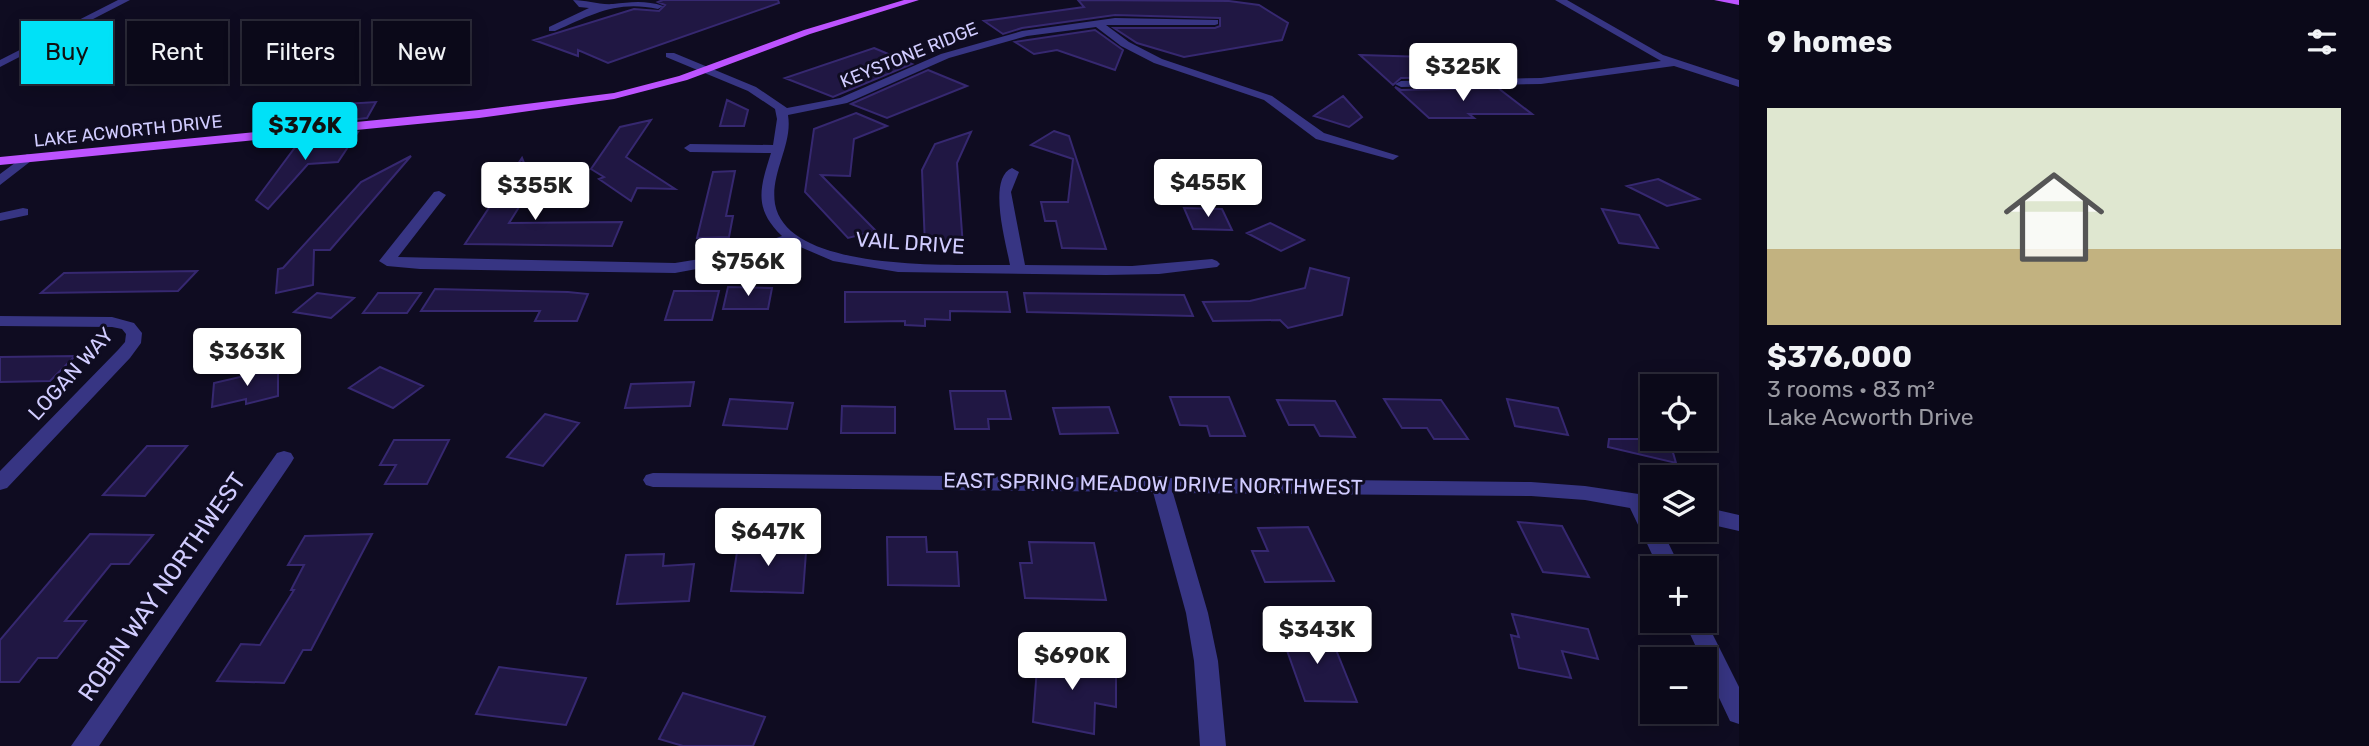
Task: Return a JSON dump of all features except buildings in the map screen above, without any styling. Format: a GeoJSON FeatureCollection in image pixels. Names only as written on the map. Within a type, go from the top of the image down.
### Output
{"type":"FeatureCollection","features":[{"type":"Feature","properties":{"kind":"main road","name":"LAKE ACWORTH DRIVE"},"geometry":{"type":"LineString","coordinates":[[0,161],[545,106],[636,91],[706,70],[807,32],[914,0]]}},
{"type":"Feature","properties":{"kind":"main road"},"geometry":{"type":"LineString","coordinates":[[1719,0],[1739,2]]}},
{"type":"Feature","properties":{"kind":"street"},"geometry":{"type":"LineString","coordinates":[[0,64],[125,0]]}},
{"type":"Feature","properties":{"kind":"street"},"geometry":{"type":"LineString","coordinates":[[578,0],[582,5],[597,8],[615,7],[634,0],[657,6]]}},
{"type":"Feature","properties":{"kind":"street"},"geometry":{"type":"LineString","coordinates":[[1560,0],[1671,63],[1739,84]]}},
{"type":"Feature","properties":{"kind":"street"},"geometry":{"type":"LineString","coordinates":[[552,29],[597,8]]}},
{"type":"Feature","properties":{"kind":"street","name":"KEYSTONE RIDGE"},"geometry":{"type":"LineString","coordinates":[[783,112],[843,101],[968,48],[1026,33],[1097,23],[1154,20],[1215,22]]}},
{"type":"Feature","properties":{"kind":"street"},"geometry":{"type":"LineString","coordinates":[[1097,23],[1125,44],[1158,61],[1268,98],[1320,136],[1393,156]]}},
{"type":"Feature","properties":{"kind":"street"},"geometry":{"type":"LineString","coordinates":[[670,55],[776,103],[783,112]]}},
{"type":"Feature","properties":{"kind":"street"},"geometry":{"type":"LineString","coordinates":[[1401,84],[1541,81],[1671,63]]}},
{"type":"Feature","properties":{"kind":"street","name":"VAIL DRIVE"},"geometry":{"type":"LineString","coordinates":[[783,112],[784,121],[768,201],[770,212],[781,228],[792,237],[837,257],[864,264],[1018,269],[1171,270],[1212,264]]}},
{"type":"Feature","properties":{"kind":"street"},"geometry":{"type":"LineString","coordinates":[[690,148],[777,149]]}},
{"type":"Feature","properties":{"kind":"street"},"geometry":{"type":"LineString","coordinates":[[0,181],[27,158]]}},
{"type":"Feature","properties":{"kind":"street"},"geometry":{"type":"LineString","coordinates":[[1012,172],[1004,192],[1018,269]]}},
{"type":"Feature","properties":{"kind":"street"},"geometry":{"type":"LineString","coordinates":[[439,195],[387,261],[420,264],[675,268],[738,258],[792,237]]}},
{"type":"Feature","properties":{"kind":"street"},"geometry":{"type":"LineString","coordinates":[[0,217],[23,212]]}},
{"type":"Feature","properties":{"kind":"street","name":"LOGAN WAY"},"geometry":{"type":"LineString","coordinates":[[0,321],[112,322],[128,326],[134,333],[133,343],[124,354],[0,483]]}},
{"type":"Feature","properties":{"kind":"street","name":"ROBIN WAY NORTHWEST"},"geometry":{"type":"LineString","coordinates":[[84,746],[284,458]]}},
{"type":"Feature","properties":{"kind":"street","name":"EAST SPRING MEADOW DRIVE NORTHWEST"},"geometry":{"type":"LineString","coordinates":[[653,480],[1160,483],[1531,489],[1640,502]]}},
{"type":"Feature","properties":{"kind":"street"},"geometry":{"type":"LineString","coordinates":[[1160,483],[1197,613],[1206,661],[1213,746]]}},
{"type":"Feature","properties":{"kind":"street"},"geometry":{"type":"LineString","coordinates":[[1717,517],[1739,523]]}},
{"type":"Feature","properties":{"kind":"street"},"geometry":{"type":"LineString","coordinates":[[1701,633],[1739,713]]}}]}
